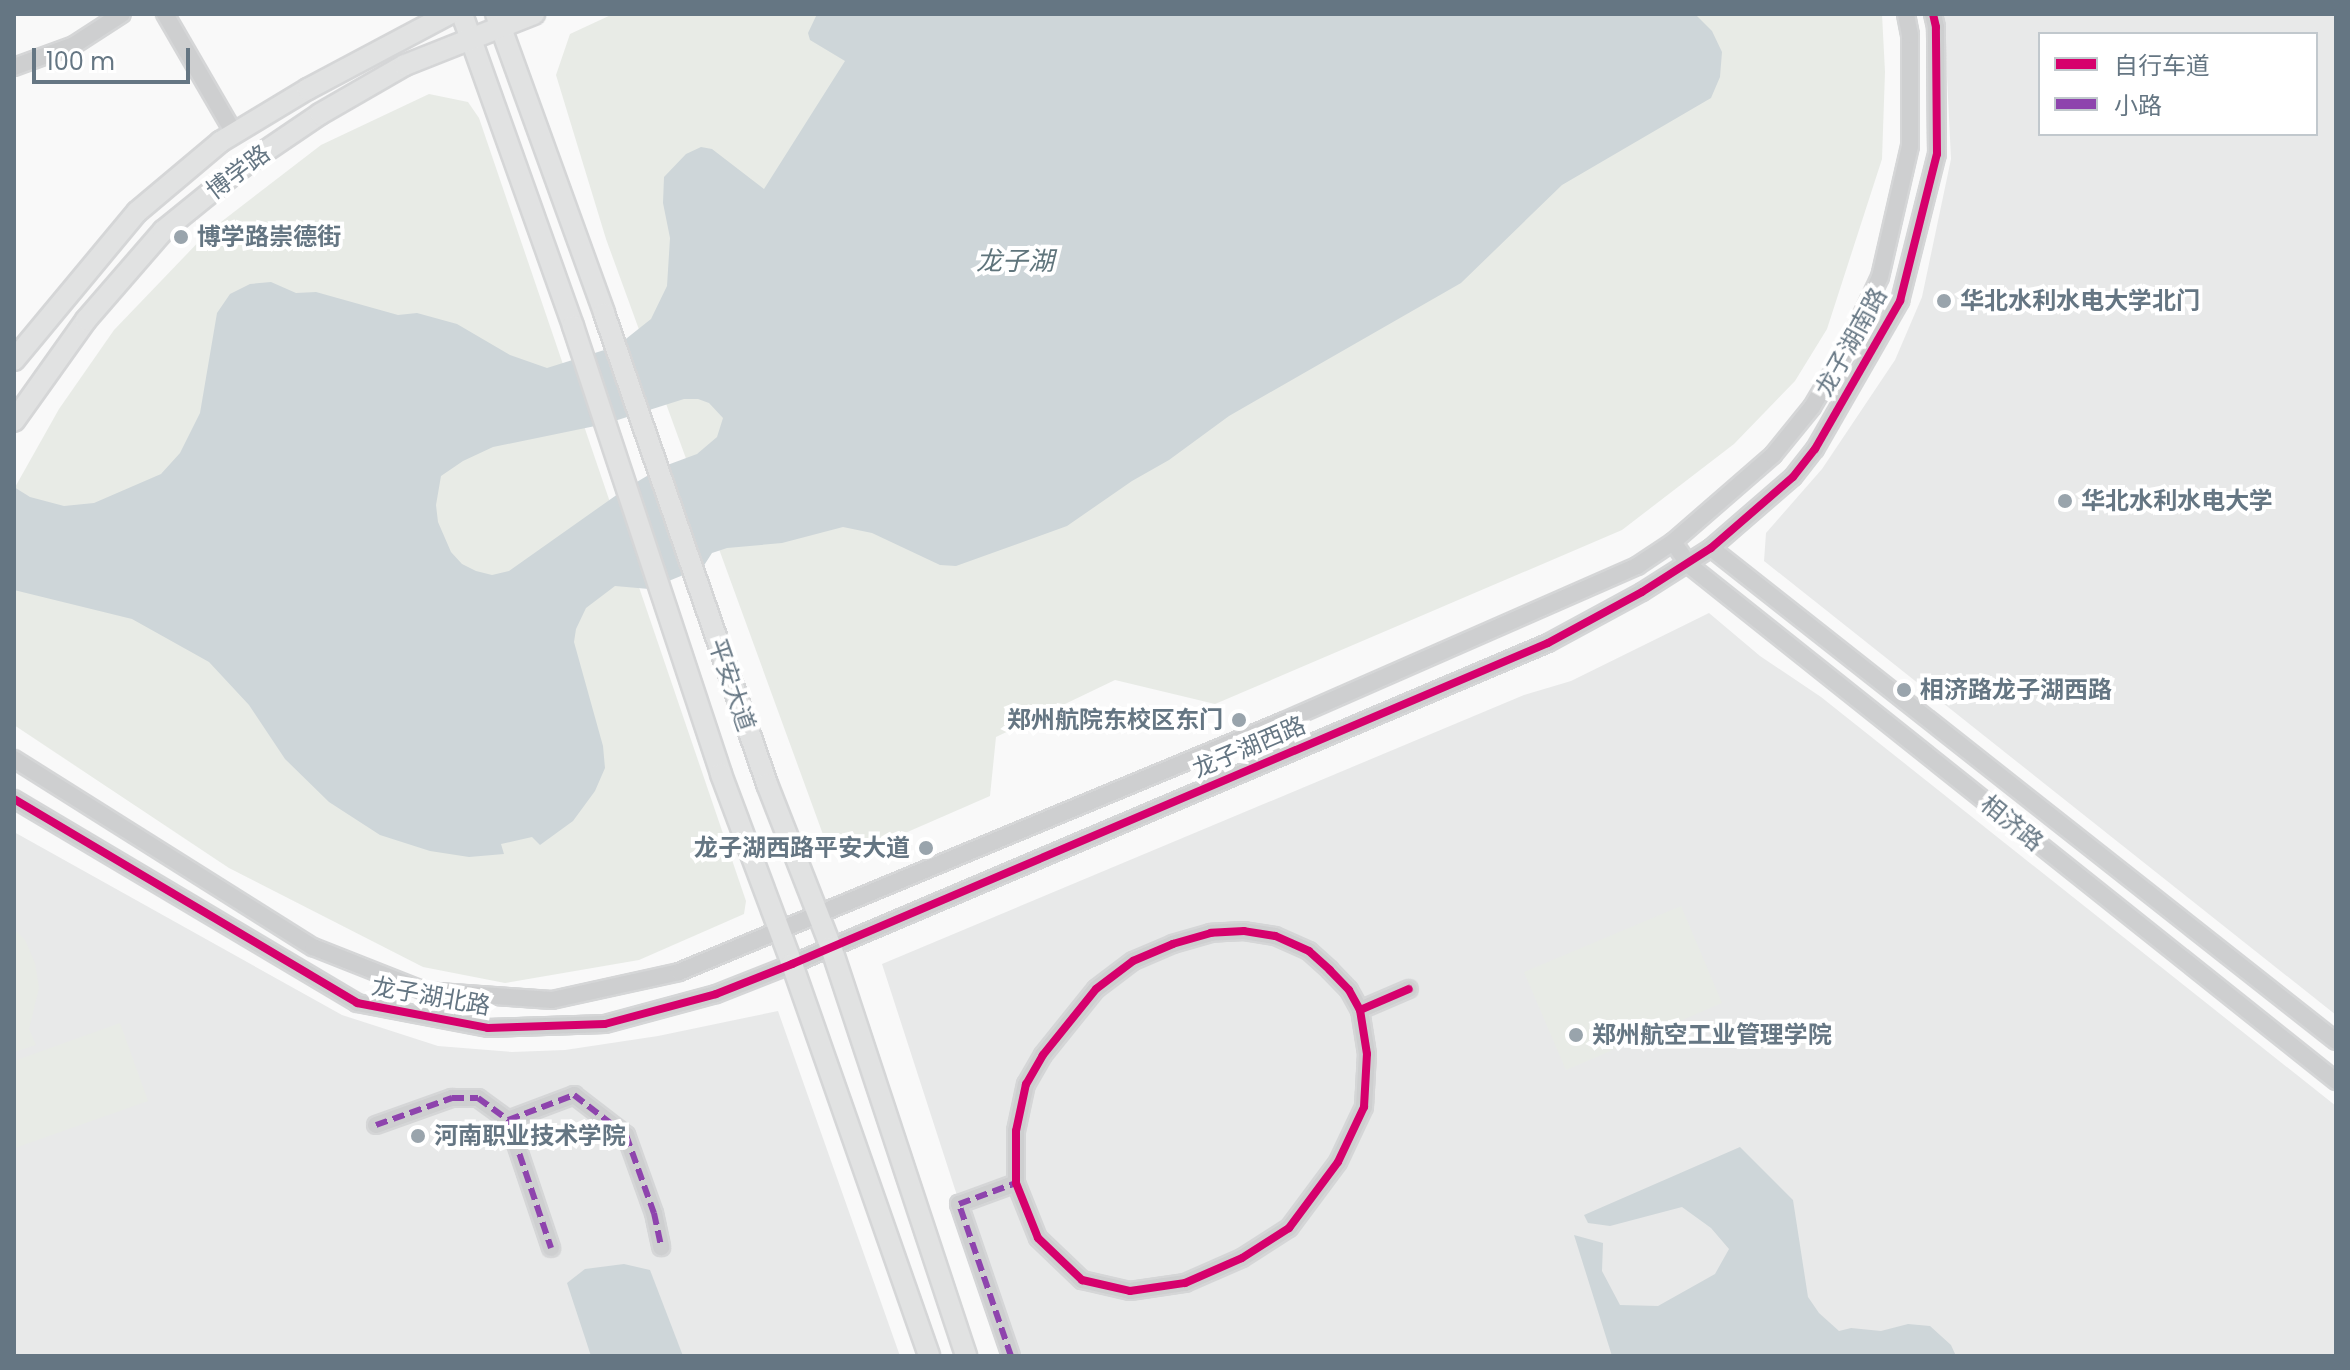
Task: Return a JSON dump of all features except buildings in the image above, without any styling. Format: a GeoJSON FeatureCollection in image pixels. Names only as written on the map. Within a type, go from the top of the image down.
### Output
{"type":"FeatureCollection","features":[{"type":"Feature","properties":{"kind":"main road","name":"博学路"},"geometry":{"type":"LineString","coordinates":[[14,360],[137,212],[234,133],[308,89],[449,14]]}},
{"type":"Feature","properties":{"kind":"main road","name":"平安大道"},"geometry":{"type":"LineString","coordinates":[[462,14],[573,326],[721,774],[792,964],[929,1356]]}},
{"type":"Feature","properties":{"kind":"main road","name":"博学路"},"geometry":{"type":"LineString","coordinates":[[17,410],[86,320],[163,231],[242,167],[320,114],[405,65],[471,38],[498,21],[534,14]]}},
{"type":"Feature","properties":{"kind":"main road","name":"平安大道"},"geometry":{"type":"LineString","coordinates":[[498,21],[604,313],[767,784],[831,947],[966,1356]]}},
{"type":"Feature","properties":{"kind":"street"},"geometry":{"type":"LineString","coordinates":[[14,67],[74,45],[122,14]]}},
{"type":"Feature","properties":{"kind":"street"},"geometry":{"type":"LineString","coordinates":[[165,14],[234,133]]}},
{"type":"Feature","properties":{"kind":"street","name":"龙子湖南路"},"geometry":{"type":"LineString","coordinates":[[1673,542],[1773,455],[1812,407],[1845,351],[1880,277],[1910,146],[1910,35],[1906,14]]}},
{"type":"Feature","properties":{"kind":"street","name":"龙子湖南路"},"geometry":{"type":"LineString","coordinates":[[1711,548],[1793,477],[1815,449],[1900,301],[1937,154],[1936,27],[1933,14]]}},
{"type":"Feature","properties":{"kind":"street","name":"相济路"},"geometry":{"type":"LineString","coordinates":[[1673,542],[1689,565],[2336,1081]]}},
{"type":"Feature","properties":{"kind":"street","name":"龙子湖西路"},"geometry":{"type":"LineString","coordinates":[[779,930],[1284,721],[1637,566],[1673,542]]}},
{"type":"Feature","properties":{"kind":"street","name":"相济路"},"geometry":{"type":"LineString","coordinates":[[1711,548],[2336,1041]]}},
{"type":"Feature","properties":{"kind":"street","name":"龙子湖西路"},"geometry":{"type":"LineString","coordinates":[[792,964],[1548,643],[1689,565],[1711,548]]}},
{"type":"Feature","properties":{"kind":"street","name":"龙子湖北路"},"geometry":{"type":"LineString","coordinates":[[14,759],[313,947],[424,991],[552,1000],[679,972],[779,930]]}},
{"type":"Feature","properties":{"kind":"street","name":"龙子湖北路"},"geometry":{"type":"LineString","coordinates":[[14,799],[357,1003],[488,1028],[605,1024],[716,994],[792,964]]}},
{"type":"Feature","properties":{"kind":"street"},"geometry":{"type":"LineString","coordinates":[[1244,931],[1275,936],[1309,951],[1349,990],[1360,1010],[1367,1054],[1364,1107],[1338,1162],[1289,1228],[1242,1258],[1185,1283],[1130,1291],[1082,1280],[1038,1238],[1016,1183],[1016,1131],[1026,1084],[1043,1055],[1096,989],[1133,961],[1173,944],[1211,933],[1244,931]]}},
{"type":"Feature","properties":{"kind":"street"},"geometry":{"type":"LineString","coordinates":[[1360,1010],[1409,989]]}},
{"type":"Feature","properties":{"kind":"street"},"geometry":{"type":"LineString","coordinates":[[508,1120],[574,1095],[626,1135],[654,1213],[661,1247]]}},
{"type":"Feature","properties":{"kind":"street"},"geometry":{"type":"LineString","coordinates":[[376,1125],[452,1098],[478,1098],[508,1120],[551,1248]]}},
{"type":"Feature","properties":{"kind":"street"},"geometry":{"type":"LineString","coordinates":[[1011,1356],[959,1204],[1016,1183]]}},
{"type":"Feature","properties":{"kind":"shaded area"},"geometry":{"type":"Polygon","coordinates":[[[613,14],[1882,14],[1885,72],[1882,159],[1827,329],[1795,381],[1734,444],[1622,530],[1215,704],[1115,680],[996,737],[990,796],[857,854],[829,851],[606,239],[556,75],[570,34],[613,14]]]}},
{"type":"Feature","properties":{"kind":"shaded area","name":"华北水利水电大学"},"geometry":{"type":"Polygon","coordinates":[[[1944,14],[2336,14],[2336,1015],[1764,561],[1766,533],[1822,469],[1895,360],[1922,297],[1951,159],[1944,14]]]}},
{"type":"Feature","properties":{"kind":"shaded area"},"geometry":{"type":"Polygon","coordinates":[[[429,94],[468,102],[479,118],[746,901],[744,914],[639,960],[505,983],[423,967],[229,868],[14,725],[14,489],[59,409],[114,330],[208,232],[321,145],[429,94]]]}},
{"type":"Feature","properties":{"kind":"shaded area","name":"郑州航空工业管理学院"},"geometry":{"type":"Polygon","coordinates":[[[1709,613],[1760,656],[1821,697],[2336,1106],[2336,1356],[1009,1356],[882,964],[1524,695],[1571,681],[1709,613]]]}},
{"type":"Feature","properties":{"kind":"shaded area","name":"河南职业技术学院"},"geometry":{"type":"Polygon","coordinates":[[[14,832],[342,1015],[438,1046],[512,1052],[565,1050],[658,1036],[778,1011],[900,1356],[14,1356],[14,832]]]}},
{"type":"Feature","properties":{"kind":"shaded area"},"geometry":{"type":"Polygon","coordinates":[[[1681,906],[1722,1003],[1566,1070],[1524,972],[1681,906]]]}},
{"type":"Feature","properties":{"kind":"shaded area"},"geometry":{"type":"Polygon","coordinates":[[[14,929],[25,940],[35,963],[39,988],[29,1029],[36,1045],[14,1052],[14,929]]]}},
{"type":"Feature","properties":{"kind":"shaded area"},"geometry":{"type":"Polygon","coordinates":[[[120,1023],[148,1101],[15,1148],[14,1061],[120,1023]]]}},
{"type":"Feature","properties":{"kind":"water","name":"龙子湖"},"geometry":{"type":"Polygon","coordinates":[[[817,14],[1695,14],[1712,31],[1722,52],[1720,77],[1711,98],[1562,185],[1461,283],[1229,416],[1169,460],[1132,481],[1067,526],[956,566],[940,565],[872,533],[843,527],[782,543],[727,548],[712,553],[703,567],[649,589],[615,586],[586,608],[576,629],[574,642],[603,746],[605,768],[595,791],[573,821],[540,845],[532,837],[501,844],[504,854],[469,857],[430,851],[380,835],[329,802],[285,759],[249,705],[209,662],[132,619],[14,590],[14,487],[30,497],[64,506],[94,503],[161,474],[180,453],[200,413],[217,313],[230,294],[250,284],[271,282],[296,293],[316,292],[398,315],[417,313],[457,324],[510,355],[547,368],[617,346],[651,319],[667,286],[670,238],[663,203],[664,177],[686,154],[701,147],[712,149],[764,189],[845,61],[810,40],[808,33],[817,14]],[[684,399],[605,424],[493,447],[463,461],[441,476],[436,505],[438,522],[451,552],[462,564],[476,571],[492,575],[509,571],[625,489],[662,467],[697,454],[717,437],[723,418],[709,403],[684,399]]]}},
{"type":"Feature","properties":{"kind":"water"},"geometry":{"type":"Polygon","coordinates":[[[1740,1147],[1793,1200],[1808,1297],[1819,1313],[1839,1331],[1851,1328],[1881,1331],[1908,1324],[1930,1326],[1951,1345],[1956,1356],[1612,1356],[1574,1235],[1603,1243],[1602,1271],[1620,1305],[1658,1306],[1715,1274],[1729,1249],[1711,1228],[1682,1207],[1610,1226],[1588,1223],[1584,1215],[1740,1147]]]}},
{"type":"Feature","properties":{"kind":"water"},"geometry":{"type":"Polygon","coordinates":[[[624,1264],[650,1270],[683,1356],[591,1356],[567,1283],[585,1269],[624,1264]]]}},
{"type":"Feature","properties":{"kind":"marked path"},"geometry":{"type":"LineString","coordinates":[[508,1120],[574,1095],[626,1135],[654,1213],[661,1247]]}},
{"type":"Feature","properties":{"kind":"marked path"},"geometry":{"type":"LineString","coordinates":[[376,1125],[452,1098],[478,1098],[508,1120],[551,1248]]}},
{"type":"Feature","properties":{"kind":"marked path"},"geometry":{"type":"LineString","coordinates":[[1011,1356],[959,1204],[1016,1183]]}},
{"type":"Feature","properties":{"kind":"cycle path"},"geometry":{"type":"LineString","coordinates":[[14,799],[357,1003],[488,1028],[605,1024],[716,994],[792,964],[1548,643],[1642,592],[1711,548],[1793,477],[1815,449],[1900,301],[1937,154],[1936,27],[1933,14]]}},
{"type":"Feature","properties":{"kind":"cycle path"},"geometry":{"type":"LineString","coordinates":[[1360,1010],[1349,990],[1309,951],[1275,936],[1244,931],[1211,933],[1173,944],[1133,961],[1096,989],[1043,1055],[1026,1084],[1016,1131],[1016,1183],[1038,1238],[1082,1280],[1130,1291],[1185,1283],[1242,1258],[1289,1228],[1338,1162],[1364,1107],[1367,1054],[1360,1010],[1409,989]]}},
{"type":"Feature","properties":{"kind":"place","name":"博学路崇德街"},"geometry":{"type":"Point","coordinates":[181,237]}},
{"type":"Feature","properties":{"kind":"place","name":"华北水利水电大学北门"},"geometry":{"type":"Point","coordinates":[1944,301]}},
{"type":"Feature","properties":{"kind":"place","name":"华北水利水电大学"},"geometry":{"type":"Point","coordinates":[2065,501]}},
{"type":"Feature","properties":{"kind":"place","name":"相济路龙子湖西路"},"geometry":{"type":"Point","coordinates":[1904,690]}},
{"type":"Feature","properties":{"kind":"place","name":"郑州航院东校区东门"},"geometry":{"type":"Point","coordinates":[1239,720]}},
{"type":"Feature","properties":{"kind":"place","name":"龙子湖西路平安大道"},"geometry":{"type":"Point","coordinates":[926,848]}},
{"type":"Feature","properties":{"kind":"place","name":"郑州航空工业管理学院"},"geometry":{"type":"Point","coordinates":[1576,1035]}},
{"type":"Feature","properties":{"kind":"place","name":"河南职业技术学院"},"geometry":{"type":"Point","coordinates":[418,1136]}}]}
